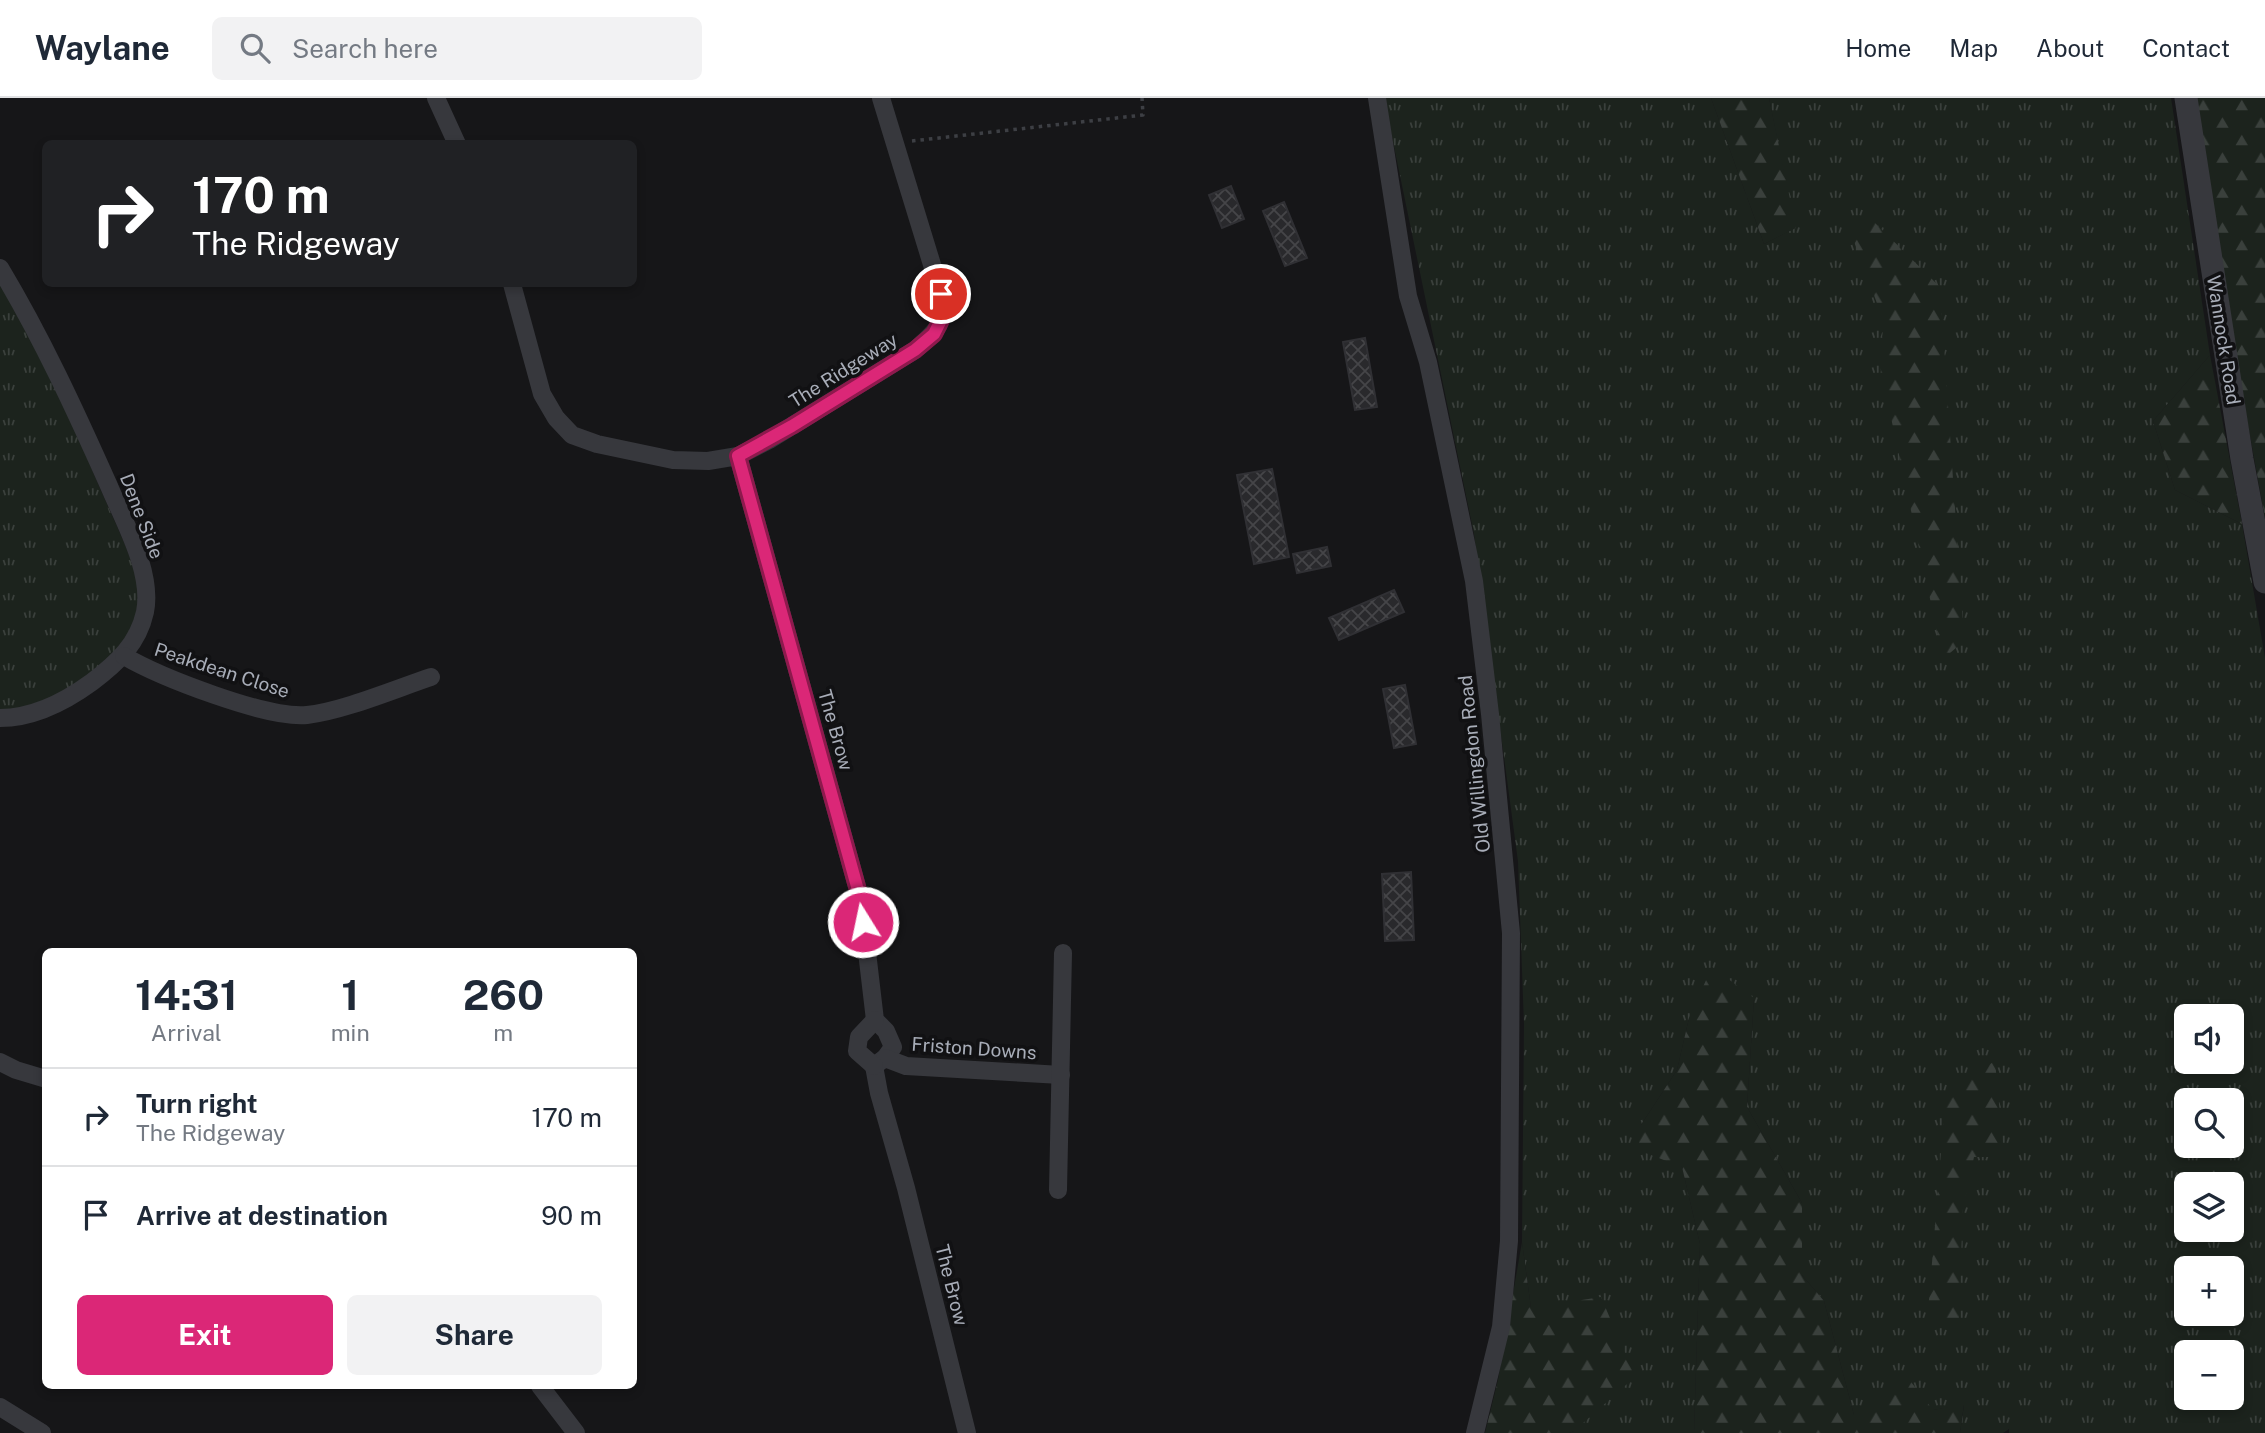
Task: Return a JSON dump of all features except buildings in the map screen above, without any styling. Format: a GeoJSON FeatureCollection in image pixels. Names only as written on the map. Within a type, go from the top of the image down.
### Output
{"type":"FeatureCollection","features":[{"type":"Feature","properties":{"kind":"street"},"geometry":{"type":"LineString","coordinates":[[436,98],[455,140]]}},
{"type":"Feature","properties":{"kind":"street","name":"The Ridgeway"},"geometry":{"type":"LineString","coordinates":[[738,456],[915,350],[934,334],[943,316],[941,294],[881,98]]}},
{"type":"Feature","properties":{"kind":"street","name":"Old Willingdon Road"},"geometry":{"type":"LineString","coordinates":[[1377,98],[1408,296],[1428,362],[1474,581],[1511,933],[1509,1241],[1501,1327],[1475,1433]]}},
{"type":"Feature","properties":{"kind":"street","name":"Wannock Road"},"geometry":{"type":"LineString","coordinates":[[2186,98],[2242,459],[2265,582]]}},
{"type":"Feature","properties":{"kind":"street","name":"Dene Side"},"geometry":{"type":"LineString","coordinates":[[0,268],[27,312],[80,420],[136,550],[146,586],[145,612],[136,638],[124,656],[73,696],[41,711],[0,718]]}},
{"type":"Feature","properties":{"kind":"street"},"geometry":{"type":"LineString","coordinates":[[513,287],[542,394],[556,418],[572,435],[628,452],[673,460],[708,461],[738,456]]}},
{"type":"Feature","properties":{"kind":"street","name":"The Brow"},"geometry":{"type":"LineString","coordinates":[[738,456],[861,901],[874,1020],[886,1031],[893,1047],[880,1062],[879,1093],[906,1188],[967,1433]]}},
{"type":"Feature","properties":{"kind":"street","name":"Peakdean Close"},"geometry":{"type":"LineString","coordinates":[[124,656],[145,669],[211,692],[279,713],[305,715],[325,712],[430,677]]}},
{"type":"Feature","properties":{"kind":"street","name":"Friston Downs"},"geometry":{"type":"LineString","coordinates":[[1058,1190],[1063,953]]}},
{"type":"Feature","properties":{"kind":"street","name":"The Brow"},"geometry":{"type":"LineString","coordinates":[[874,1020],[859,1037],[857,1051],[880,1062]]}},
{"type":"Feature","properties":{"kind":"street"},"geometry":{"type":"LineString","coordinates":[[0,1062],[42,1078]]}},
{"type":"Feature","properties":{"kind":"street","name":"Friston Downs"},"geometry":{"type":"LineString","coordinates":[[880,1062],[906,1066],[1061,1075]]}},
{"type":"Feature","properties":{"kind":"street"},"geometry":{"type":"LineString","coordinates":[[542,1389],[576,1433]]}},
{"type":"Feature","properties":{"kind":"street"},"geometry":{"type":"LineString","coordinates":[[0,1407],[42,1433]]}},
{"type":"Feature","properties":{"kind":"path"},"geometry":{"type":"LineString","coordinates":[[896,143],[1143,115],[1142,98]]}},
{"type":"Feature","properties":{"kind":"green space"},"geometry":{"type":"Polygon","coordinates":[[[1384,98],[1711,98],[1764,244],[1795,228],[1769,98],[2171,98],[2210,355],[2153,421],[2175,490],[2242,524],[2265,658],[2265,1433],[2009,1433],[2009,1429],[2003,1433],[1960,1433],[1964,1405],[1933,1410],[1854,1415],[1824,1301],[1802,1275],[1802,1203],[1747,1107],[1754,998],[1689,1018],[1677,1070],[1641,1125],[1682,1167],[1700,1244],[1694,1433],[1569,1433],[1574,1431],[1531,1308],[1522,1242],[1524,1024],[1518,861],[1474,534],[1384,98]]]}},
{"type":"Feature","properties":{"kind":"green space"},"geometry":{"type":"Polygon","coordinates":[[[1711,98],[1769,98],[1796,228],[1764,244],[1711,98]]]}},
{"type":"Feature","properties":{"kind":"green space"},"geometry":{"type":"Polygon","coordinates":[[[2193,98],[2265,98],[2265,518],[2216,249],[2193,98]]]}},
{"type":"Feature","properties":{"kind":"green space"},"geometry":{"type":"Polygon","coordinates":[[[1867,215],[1940,287],[1964,641],[1943,659],[1879,362],[1884,322],[1849,228],[1867,215]]]}},
{"type":"Feature","properties":{"kind":"green space"},"geometry":{"type":"Polygon","coordinates":[[[0,284],[30,334],[56,387],[126,547],[138,588],[132,628],[113,655],[54,698],[11,712],[0,712],[0,284]]]}},
{"type":"Feature","properties":{"kind":"green space"},"geometry":{"type":"Polygon","coordinates":[[[2210,355],[2242,524],[2175,490],[2153,421],[2210,355]]]}},
{"type":"Feature","properties":{"kind":"green space"},"geometry":{"type":"Polygon","coordinates":[[[1712,967],[1754,998],[1747,1107],[1802,1203],[1802,1275],[1824,1301],[1854,1415],[1911,1382],[1933,1410],[1964,1404],[1960,1433],[1694,1433],[1700,1244],[1682,1167],[1638,1150],[1641,1125],[1677,1070],[1689,1018],[1712,967]]]}},
{"type":"Feature","properties":{"kind":"green space"},"geometry":{"type":"Polygon","coordinates":[[[1995,1061],[2004,1157],[1974,1157],[1963,1208],[1958,1332],[1928,1312],[1946,1090],[1995,1061]]]}},
{"type":"Feature","properties":{"kind":"green space"},"geometry":{"type":"Polygon","coordinates":[[[1522,1242],[1531,1308],[1601,1297],[1635,1377],[1569,1433],[1485,1433],[1498,1380],[1522,1242]]]}},
{"type":"Feature","properties":{"kind":"route"},"geometry":{"type":"LineString","coordinates":[[863,922],[861,901],[738,456],[769,440],[915,350],[934,334],[943,316],[941,294]]}}]}
